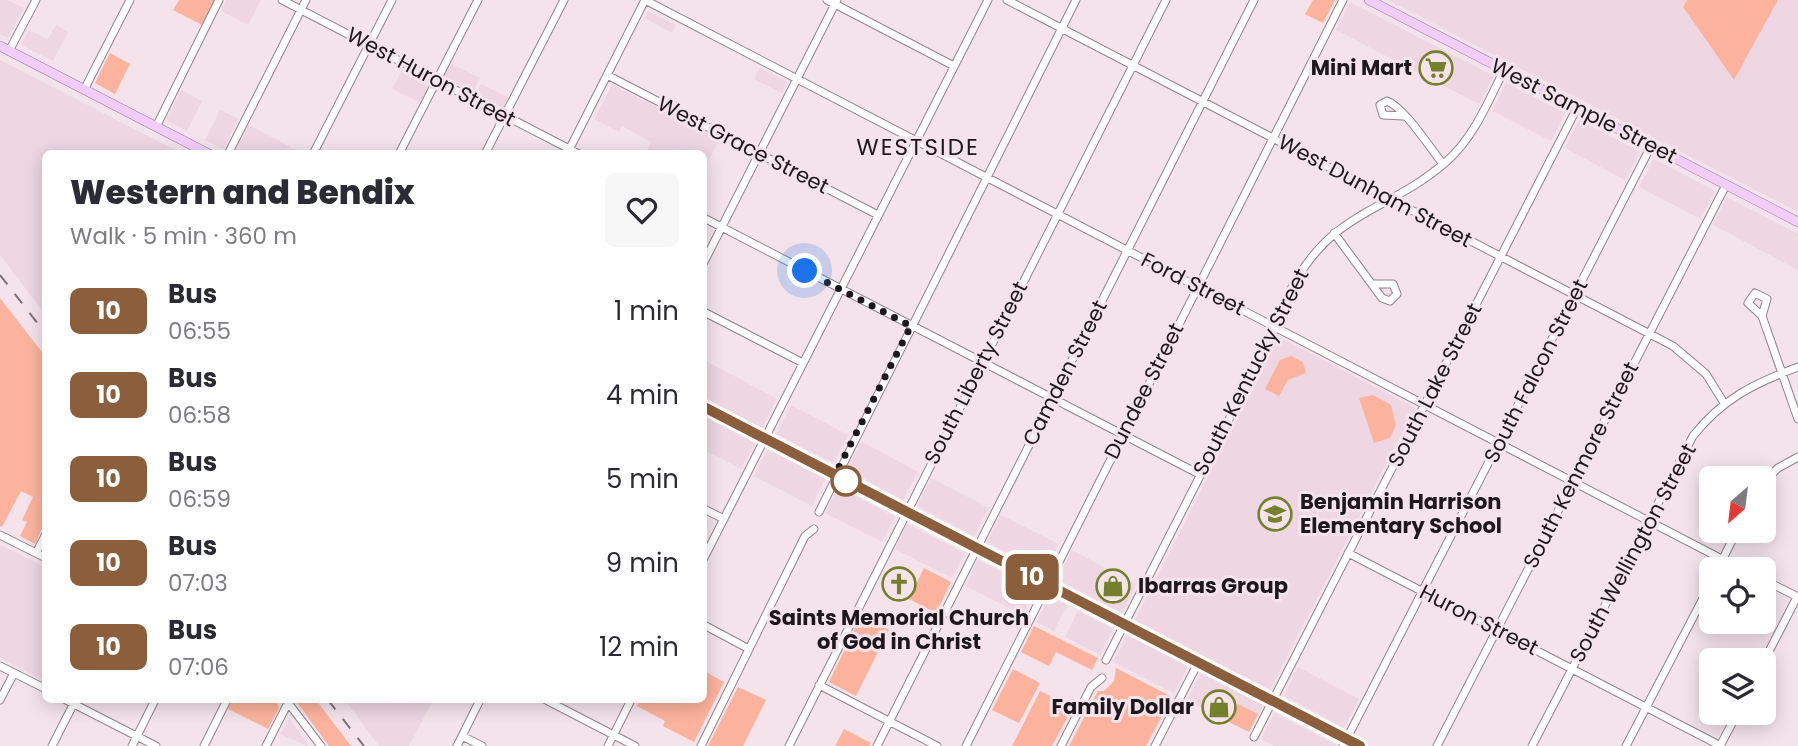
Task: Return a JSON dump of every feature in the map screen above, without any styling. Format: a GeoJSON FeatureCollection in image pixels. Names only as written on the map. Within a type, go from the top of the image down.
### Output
{"type":"FeatureCollection","features":[{"type":"Feature","properties":{"kind":"main road","name":"West Sample Street"},"geometry":{"type":"LineString","coordinates":[[1370,0],[1798,222]]}},
{"type":"Feature","properties":{"kind":"main road"},"geometry":{"type":"LineString","coordinates":[[0,46],[201,150]]}},
{"type":"Feature","properties":{"kind":"main road"},"geometry":{"type":"LineString","coordinates":[[707,409],[1272,701],[1345,743],[1360,746]]}},
{"type":"Feature","properties":{"kind":"street"},"geometry":{"type":"LineString","coordinates":[[9,51],[36,0]]}},
{"type":"Feature","properties":{"kind":"street"},"geometry":{"type":"LineString","coordinates":[[84,90],[130,0]]}},
{"type":"Feature","properties":{"kind":"street"},"geometry":{"type":"LineString","coordinates":[[156,127],[219,0]]}},
{"type":"Feature","properties":{"kind":"street","name":"West Huron Street"},"geometry":{"type":"LineString","coordinates":[[282,0],[505,116],[564,150]]}},
{"type":"Feature","properties":{"kind":"street"},"geometry":{"type":"LineString","coordinates":[[230,150],[306,0]]}},
{"type":"Feature","properties":{"kind":"street"},"geometry":{"type":"LineString","coordinates":[[315,150],[391,0]]}},
{"type":"Feature","properties":{"kind":"street"},"geometry":{"type":"LineString","coordinates":[[401,150],[478,0]]}},
{"type":"Feature","properties":{"kind":"street"},"geometry":{"type":"LineString","coordinates":[[487,150],[564,0]]}},
{"type":"Feature","properties":{"kind":"street"},"geometry":{"type":"LineString","coordinates":[[569,150],[645,0]]}},
{"type":"Feature","properties":{"kind":"street","name":"Ford Street"},"geometry":{"type":"LineString","coordinates":[[645,0],[1719,557]]}},
{"type":"Feature","properties":{"kind":"street"},"geometry":{"type":"LineString","coordinates":[[707,552],[988,0]]}},
{"type":"Feature","properties":{"kind":"street","name":"West Dunham Street"},"geometry":{"type":"LineString","coordinates":[[1007,0],[1649,333],[1695,362],[1724,403]]}},
{"type":"Feature","properties":{"kind":"street"},"geometry":{"type":"LineString","coordinates":[[819,512],[1076,0]]}},
{"type":"Feature","properties":{"kind":"street","name":"South Liberty Street"},"geometry":{"type":"LineString","coordinates":[[789,746],[1166,0]]}},
{"type":"Feature","properties":{"kind":"street","name":"Camden Street"},"geometry":{"type":"LineString","coordinates":[[877,746],[1254,0]]}},
{"type":"Feature","properties":{"kind":"street","name":"Dundee Street"},"geometry":{"type":"LineString","coordinates":[[966,746],[1343,0]]}},
{"type":"Feature","properties":{"kind":"street"},"geometry":{"type":"LineString","coordinates":[[707,255],[797,78],[832,1],[954,66]]}},
{"type":"Feature","properties":{"kind":"street","name":"South Kentucky Street"},"geometry":{"type":"LineString","coordinates":[[1105,660],[1304,265],[1334,233],[1443,164],[1473,130],[1504,70]]}},
{"type":"Feature","properties":{"kind":"street","name":"West Grace Street"},"geometry":{"type":"LineString","coordinates":[[607,75],[878,215]]}},
{"type":"Feature","properties":{"kind":"street","name":"South Lake Street"},"geometry":{"type":"LineString","coordinates":[[1254,737],[1577,108]]}},
{"type":"Feature","properties":{"kind":"street"},"geometry":{"type":"LineString","coordinates":[[1404,116],[1443,164]]}},
{"type":"Feature","properties":{"kind":"street","name":"South Falcon Street"},"geometry":{"type":"LineString","coordinates":[[1345,743],[1651,146]]}},
{"type":"Feature","properties":{"kind":"street","name":"South Kenmore Street"},"geometry":{"type":"LineString","coordinates":[[1437,746],[1726,185]]}},
{"type":"Feature","properties":{"kind":"street"},"geometry":{"type":"LineString","coordinates":[[707,220],[1200,475]]}},
{"type":"Feature","properties":{"kind":"street"},"geometry":{"type":"LineString","coordinates":[[1334,233],[1373,284]]}},
{"type":"Feature","properties":{"kind":"street"},"geometry":{"type":"LineString","coordinates":[[707,314],[803,363]]}},
{"type":"Feature","properties":{"kind":"street"},"geometry":{"type":"LineString","coordinates":[[1762,316],[1798,419]]}},
{"type":"Feature","properties":{"kind":"street","name":"South Wellington Street"},"geometry":{"type":"LineString","coordinates":[[1532,746],[1693,436],[1724,403],[1749,386],[1798,367]]}},
{"type":"Feature","properties":{"kind":"street"},"geometry":{"type":"LineString","coordinates":[[1776,470],[1798,457]]}},
{"type":"Feature","properties":{"kind":"street"},"geometry":{"type":"LineString","coordinates":[[707,511],[723,519]]}},
{"type":"Feature","properties":{"kind":"street"},"geometry":{"type":"LineString","coordinates":[[701,746],[805,536],[814,529]]}},
{"type":"Feature","properties":{"kind":"street"},"geometry":{"type":"LineString","coordinates":[[0,535],[42,556]]}},
{"type":"Feature","properties":{"kind":"street"},"geometry":{"type":"LineString","coordinates":[[36,553],[42,542]]}},
{"type":"Feature","properties":{"kind":"street","name":"Huron Street"},"geometry":{"type":"LineString","coordinates":[[1348,553],[1721,746]]}},
{"type":"Feature","properties":{"kind":"street"},"geometry":{"type":"LineString","coordinates":[[1771,648],[1798,597],[1776,586]]}},
{"type":"Feature","properties":{"kind":"street"},"geometry":{"type":"LineString","coordinates":[[1626,746],[1699,605]]}},
{"type":"Feature","properties":{"kind":"street"},"geometry":{"type":"LineString","coordinates":[[707,627],[749,649]]}},
{"type":"Feature","properties":{"kind":"street"},"geometry":{"type":"LineString","coordinates":[[1155,746],[1198,663]]}},
{"type":"Feature","properties":{"kind":"street"},"geometry":{"type":"LineString","coordinates":[[0,666],[42,688]]}},
{"type":"Feature","properties":{"kind":"street"},"geometry":{"type":"LineString","coordinates":[[0,701],[14,673]]}},
{"type":"Feature","properties":{"kind":"street"},"geometry":{"type":"LineString","coordinates":[[1061,746],[1091,687],[1102,678]]}},
{"type":"Feature","properties":{"kind":"street"},"geometry":{"type":"LineString","coordinates":[[819,685],[937,746]]}},
{"type":"Feature","properties":{"kind":"street"},"geometry":{"type":"LineString","coordinates":[[52,746],[71,703]]}},
{"type":"Feature","properties":{"kind":"street"},"geometry":{"type":"LineString","coordinates":[[76,703],[156,746]]}},
{"type":"Feature","properties":{"kind":"street"},"geometry":{"type":"LineString","coordinates":[[132,746],[154,703]]}},
{"type":"Feature","properties":{"kind":"street"},"geometry":{"type":"LineString","coordinates":[[204,746],[226,703]]}},
{"type":"Feature","properties":{"kind":"street"},"geometry":{"type":"LineString","coordinates":[[266,746],[287,703]]}},
{"type":"Feature","properties":{"kind":"street"},"geometry":{"type":"LineString","coordinates":[[289,703],[321,746]]}},
{"type":"Feature","properties":{"kind":"street"},"geometry":{"type":"LineString","coordinates":[[457,746],[478,703]]}},
{"type":"Feature","properties":{"kind":"street"},"geometry":{"type":"LineString","coordinates":[[552,703],[635,746]]}},
{"type":"Feature","properties":{"kind":"street"},"geometry":{"type":"LineString","coordinates":[[608,746],[629,703]]}},
{"type":"Feature","properties":{"kind":"street"},"geometry":{"type":"LineString","coordinates":[[1721,746],[1732,725]]}},
{"type":"Feature","properties":{"kind":"street"},"geometry":{"type":"LineString","coordinates":[[462,736],[482,746]]}},
{"type":"Feature","properties":{"kind":"shaded area"},"geometry":{"type":"Polygon","coordinates":[[[0,0],[7,0],[24,8],[8,38],[0,34],[0,0]]]}},
{"type":"Feature","properties":{"kind":"shaded area"},"geometry":{"type":"Polygon","coordinates":[[[179,0],[215,0],[202,25],[173,10],[179,0]]]}},
{"type":"Feature","properties":{"kind":"shaded area"},"geometry":{"type":"Polygon","coordinates":[[[226,0],[261,0],[248,25],[221,11],[226,0]]]}},
{"type":"Feature","properties":{"kind":"shaded area"},"geometry":{"type":"Polygon","coordinates":[[[1313,0],[1335,0],[1323,23],[1305,14],[1313,0]]]}},
{"type":"Feature","properties":{"kind":"shaded area"},"geometry":{"type":"Polygon","coordinates":[[[1388,0],[1687,0],[1683,7],[1734,80],[1778,0],[1798,0],[1798,212],[1388,0]]]}},
{"type":"Feature","properties":{"kind":"shaded area"},"geometry":{"type":"Polygon","coordinates":[[[1687,0],[1778,0],[1734,80],[1683,7],[1687,0]]]}},
{"type":"Feature","properties":{"kind":"shaded area"},"geometry":{"type":"Polygon","coordinates":[[[1350,2],[1494,76],[1479,104],[1336,30],[1350,2]]]}},
{"type":"Feature","properties":{"kind":"shaded area"},"geometry":{"type":"Polygon","coordinates":[[[648,11],[676,25],[672,33],[645,18],[648,11]]]}},
{"type":"Feature","properties":{"kind":"shaded area"},"geometry":{"type":"Polygon","coordinates":[[[56,25],[68,32],[53,61],[21,45],[29,30],[48,39],[56,25]]]}},
{"type":"Feature","properties":{"kind":"shaded area"},"geometry":{"type":"Polygon","coordinates":[[[110,53],[130,64],[115,94],[95,83],[110,53]]]}},
{"type":"Feature","properties":{"kind":"shaded area"},"geometry":{"type":"Polygon","coordinates":[[[0,60],[175,150],[42,150],[42,310],[0,255],[0,60]]]}},
{"type":"Feature","properties":{"kind":"shaded area"},"geometry":{"type":"Polygon","coordinates":[[[451,64],[480,78],[473,92],[444,77],[451,64]]]}},
{"type":"Feature","properties":{"kind":"shaded area"},"geometry":{"type":"Polygon","coordinates":[[[760,68],[787,82],[782,93],[754,79],[760,68]]]}},
{"type":"Feature","properties":{"kind":"shaded area"},"geometry":{"type":"Polygon","coordinates":[[[402,70],[430,84],[420,103],[392,89],[402,70]]]}},
{"type":"Feature","properties":{"kind":"shaded area"},"geometry":{"type":"Polygon","coordinates":[[[1506,83],[1565,113],[1551,141],[1492,111],[1506,83]]]}},
{"type":"Feature","properties":{"kind":"shaded area"},"geometry":{"type":"Polygon","coordinates":[[[481,84],[509,98],[504,109],[476,94],[481,84]]]}},
{"type":"Feature","properties":{"kind":"shaded area"},"geometry":{"type":"Polygon","coordinates":[[[612,85],[720,139],[707,163],[707,150],[647,150],[651,142],[622,126],[619,132],[594,119],[612,85]]]}},
{"type":"Feature","properties":{"kind":"shaded area"},"geometry":{"type":"Polygon","coordinates":[[[181,90],[202,101],[187,131],[166,120],[181,90]]]}},
{"type":"Feature","properties":{"kind":"shaded area"},"geometry":{"type":"Polygon","coordinates":[[[220,110],[239,119],[223,149],[205,140],[220,110]]]}},
{"type":"Feature","properties":{"kind":"shaded area"},"geometry":{"type":"Polygon","coordinates":[[[1579,120],[1640,152],[1625,180],[1565,148],[1579,120]]]}},
{"type":"Feature","properties":{"kind":"shaded area"},"geometry":{"type":"Polygon","coordinates":[[[248,125],[297,150],[236,150],[248,125]]]}},
{"type":"Feature","properties":{"kind":"shaded area"},"geometry":{"type":"Polygon","coordinates":[[[1654,159],[1715,191],[1701,219],[1639,187],[1654,159]]]}},
{"type":"Feature","properties":{"kind":"shaded area"},"geometry":{"type":"Polygon","coordinates":[[[1727,197],[1798,234],[1798,270],[1713,225],[1727,197]]]}},
{"type":"Feature","properties":{"kind":"shaded area"},"geometry":{"type":"Polygon","coordinates":[[[0,298],[42,352],[42,529],[35,544],[20,536],[27,522],[22,520],[33,497],[21,491],[2,527],[0,298]]]}},
{"type":"Feature","properties":{"kind":"shaded area","name":"Benjamin Harrison Elementary School"},"geometry":{"type":"Polygon","coordinates":[[[1279,337],[1415,408],[1270,690],[1135,620],[1279,337]]]}},
{"type":"Feature","properties":{"kind":"shaded area"},"geometry":{"type":"Polygon","coordinates":[[[1291,356],[1303,362],[1306,373],[1288,380],[1279,396],[1265,389],[1280,360],[1291,356]]]}},
{"type":"Feature","properties":{"kind":"shaded area"},"geometry":{"type":"Polygon","coordinates":[[[707,362],[777,399],[762,428],[707,399],[707,362]]]}},
{"type":"Feature","properties":{"kind":"shaded area"},"geometry":{"type":"Polygon","coordinates":[[[1373,395],[1391,405],[1396,425],[1390,438],[1374,443],[1359,398],[1373,395]]]}},
{"type":"Feature","properties":{"kind":"shaded area"},"geometry":{"type":"Polygon","coordinates":[[[791,405],[848,435],[833,463],[776,434],[791,405]]]}},
{"type":"Feature","properties":{"kind":"shaded area"},"geometry":{"type":"Polygon","coordinates":[[[707,418],[755,443],[741,469],[707,452],[707,418]]]}},
{"type":"Feature","properties":{"kind":"shaded area"},"geometry":{"type":"Polygon","coordinates":[[[861,441],[918,472],[903,500],[847,469],[861,441]]]}},
{"type":"Feature","properties":{"kind":"shaded area"},"geometry":{"type":"Polygon","coordinates":[[[768,449],[825,479],[812,506],[754,476],[768,449]]]}},
{"type":"Feature","properties":{"kind":"shaded area"},"geometry":{"type":"Polygon","coordinates":[[[931,478],[989,508],[974,536],[917,506],[931,478]]]}},
{"type":"Feature","properties":{"kind":"shaded area"},"geometry":{"type":"Polygon","coordinates":[[[838,487],[895,517],[882,542],[825,513],[838,487]]]}},
{"type":"Feature","properties":{"kind":"shaded area"},"geometry":{"type":"Polygon","coordinates":[[[1001,515],[1059,544],[1044,572],[987,542],[1001,515]]]}},
{"type":"Feature","properties":{"kind":"shaded area"},"geometry":{"type":"Polygon","coordinates":[[[907,524],[965,553],[952,578],[895,549],[907,524]]]}},
{"type":"Feature","properties":{"kind":"shaded area"},"geometry":{"type":"Polygon","coordinates":[[[0,545],[42,566],[42,679],[0,658],[0,545]]]}},
{"type":"Feature","properties":{"kind":"shaded area"},"geometry":{"type":"Polygon","coordinates":[[[1072,550],[1136,584],[1122,613],[1057,579],[1072,550]]]}},
{"type":"Feature","properties":{"kind":"shaded area"},"geometry":{"type":"Polygon","coordinates":[[[978,560],[1035,589],[1023,615],[966,586],[978,560]]]}},
{"type":"Feature","properties":{"kind":"shaded area"},"geometry":{"type":"Polygon","coordinates":[[[924,568],[951,582],[936,613],[909,599],[924,568]]]}},
{"type":"Feature","properties":{"kind":"shaded area"},"geometry":{"type":"Polygon","coordinates":[[[1049,596],[1067,605],[1054,631],[1036,622],[1049,596]]]}},
{"type":"Feature","properties":{"kind":"shaded area"},"geometry":{"type":"Polygon","coordinates":[[[1078,611],[1113,629],[1100,655],[1065,637],[1078,611]]]}},
{"type":"Feature","properties":{"kind":"shaded area"},"geometry":{"type":"Polygon","coordinates":[[[861,616],[889,630],[856,696],[829,682],[861,616]]]}},
{"type":"Feature","properties":{"kind":"shaded area"},"geometry":{"type":"Polygon","coordinates":[[[1034,626],[1098,658],[1092,670],[1056,652],[1049,666],[1021,652],[1034,626]]]}},
{"type":"Feature","properties":{"kind":"shaded area"},"geometry":{"type":"Polygon","coordinates":[[[1127,635],[1188,666],[1174,693],[1113,662],[1127,635]]]}},
{"type":"Feature","properties":{"kind":"shaded area"},"geometry":{"type":"Polygon","coordinates":[[[1298,667],[1359,699],[1344,728],[1284,696],[1298,667]]]}},
{"type":"Feature","properties":{"kind":"shaded area"},"geometry":{"type":"Polygon","coordinates":[[[1116,668],[1172,697],[1146,746],[1069,746],[1098,691],[1104,691],[1114,681],[1116,668]]]}},
{"type":"Feature","properties":{"kind":"shaded area"},"geometry":{"type":"Polygon","coordinates":[[[1013,669],[1040,683],[1019,723],[992,710],[1013,669]]]}},
{"type":"Feature","properties":{"kind":"shaded area"},"geometry":{"type":"Polygon","coordinates":[[[707,673],[724,682],[694,742],[663,726],[665,721],[637,706],[638,703],[707,703],[707,673]]]}},
{"type":"Feature","properties":{"kind":"shaded area"},"geometry":{"type":"Polygon","coordinates":[[[1201,673],[1263,705],[1249,732],[1187,700],[1201,673]]]}},
{"type":"Feature","properties":{"kind":"shaded area"},"geometry":{"type":"Polygon","coordinates":[[[738,687],[766,700],[743,746],[708,746],[738,687]]]}},
{"type":"Feature","properties":{"kind":"shaded area"},"geometry":{"type":"Polygon","coordinates":[[[1040,691],[1073,707],[1052,746],[1012,746],[1040,691]]]}},
{"type":"Feature","properties":{"kind":"shaded area"},"geometry":{"type":"Polygon","coordinates":[[[231,703],[277,703],[279,708],[268,729],[228,709],[231,703]]]}},
{"type":"Feature","properties":{"kind":"shaded area"},"geometry":{"type":"Polygon","coordinates":[[[297,703],[318,703],[351,746],[329,746],[297,703]]]}},
{"type":"Feature","properties":{"kind":"shaded area"},"geometry":{"type":"Polygon","coordinates":[[[347,703],[431,703],[409,746],[379,746],[347,703]]]}},
{"type":"Feature","properties":{"kind":"shaded area"},"geometry":{"type":"Polygon","coordinates":[[[1238,704],[1258,714],[1249,732],[1229,722],[1238,704]]]}},
{"type":"Feature","properties":{"kind":"shaded area"},"geometry":{"type":"Polygon","coordinates":[[[1274,713],[1336,746],[1274,746],[1261,739],[1274,713]]]}},
{"type":"Feature","properties":{"kind":"shaded area"},"geometry":{"type":"Polygon","coordinates":[[[289,719],[308,744],[307,746],[280,734],[289,719]]]}},
{"type":"Feature","properties":{"kind":"shaded area"},"geometry":{"type":"Polygon","coordinates":[[[844,729],[871,743],[869,746],[835,746],[844,729]]]}},
{"type":"Feature","properties":{"kind":"railway"},"geometry":{"type":"LineString","coordinates":[[0,275],[42,329]]}},
{"type":"Feature","properties":{"kind":"railway"},"geometry":{"type":"LineString","coordinates":[[330,703],[364,746]]}},
{"type":"Feature","properties":{"kind":"bus line","name":"10"},"geometry":{"type":"LineString","coordinates":[[707,409],[1360,746]]}},
{"type":"Feature","properties":{"kind":"place","name":"Mini Mart"},"geometry":{"type":"Point","coordinates":[1436,68]}},
{"type":"Feature","properties":{"kind":"place","name":"Benjamin Harrison Elementary School"},"geometry":{"type":"Point","coordinates":[1275,514]}},
{"type":"Feature","properties":{"kind":"place","name":"Saints Memorial Church of God in Christ"},"geometry":{"type":"Point","coordinates":[899,584]}},
{"type":"Feature","properties":{"kind":"place","name":"Ibarras Group"},"geometry":{"type":"Point","coordinates":[1113,586]}},
{"type":"Feature","properties":{"kind":"place","name":"Family Dollar"},"geometry":{"type":"Point","coordinates":[1219,707]}},
{"type":"Feature","properties":{"kind":"district","name":"WESTSIDE"},"geometry":{"type":"Point","coordinates":[918,147]}},
{"type":"Feature","properties":{"kind":"route"},"geometry":{"type":"LineString","coordinates":[[805,271],[911,326],[839,467],[837,476],[846,481]]}}]}
